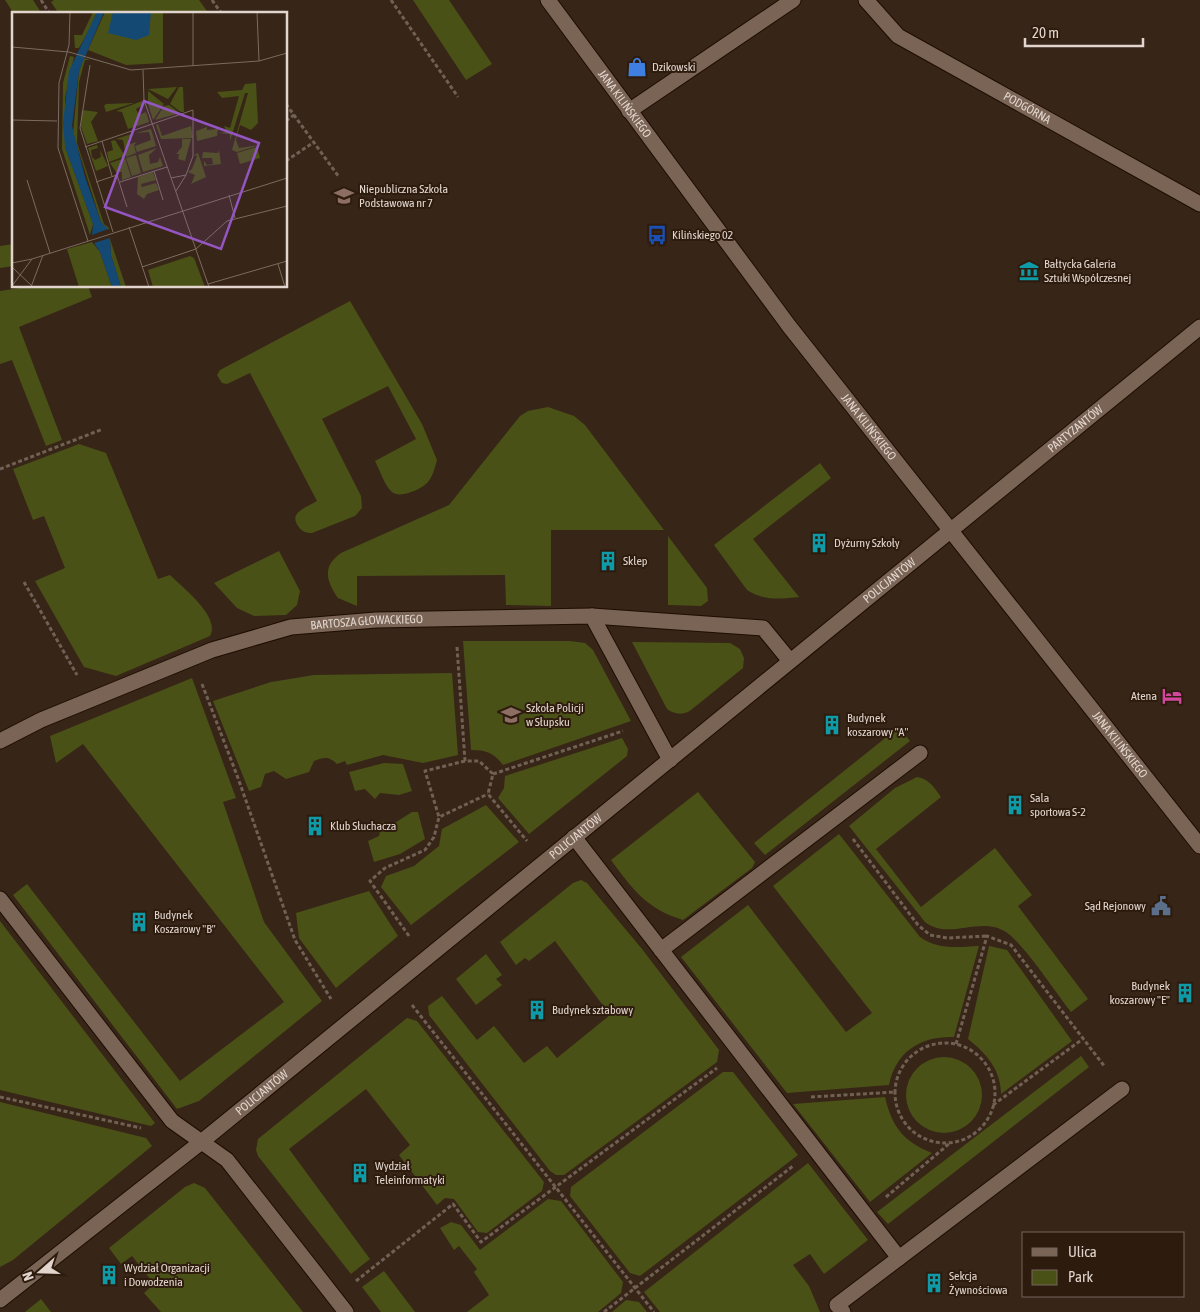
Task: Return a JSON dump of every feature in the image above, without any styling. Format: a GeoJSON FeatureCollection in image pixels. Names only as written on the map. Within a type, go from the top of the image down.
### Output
{"type":"FeatureCollection","features":[{"type":"Feature","properties":{"kind":"street","name":"JANA KILIŃSKIEGO"},"geometry":{"type":"LineString","coordinates":[[548,0],[789,326],[1200,846]]}},
{"type":"Feature","properties":{"kind":"street"},"geometry":{"type":"LineString","coordinates":[[629,111],[792,0]]}},
{"type":"Feature","properties":{"kind":"street","name":"PODGÓRNA"},"geometry":{"type":"LineString","coordinates":[[866,0],[898,36],[1200,204]]}},
{"type":"Feature","properties":{"kind":"street","name":"PARTYZANTÓW"},"geometry":{"type":"LineString","coordinates":[[949,530],[1200,327]]}},
{"type":"Feature","properties":{"kind":"street","name":"POLICJANTÓW"},"geometry":{"type":"LineString","coordinates":[[0,1300],[200,1143],[949,530]]}},
{"type":"Feature","properties":{"kind":"street"},"geometry":{"type":"LineString","coordinates":[[592,616],[670,760]]}},
{"type":"Feature","properties":{"kind":"street","name":"BARTOSZA GŁOWACKIEGO"},"geometry":{"type":"LineString","coordinates":[[0,741],[41,720],[212,650],[292,627],[376,620],[592,616],[763,628],[790,661]]}},
{"type":"Feature","properties":{"kind":"street"},"geometry":{"type":"LineString","coordinates":[[661,950],[920,753]]}},
{"type":"Feature","properties":{"kind":"street"},"geometry":{"type":"LineString","coordinates":[[574,837],[899,1258]]}},
{"type":"Feature","properties":{"kind":"street"},"geometry":{"type":"LineString","coordinates":[[0,899],[172,1121],[226,1160],[346,1312]]}},
{"type":"Feature","properties":{"kind":"street"},"geometry":{"type":"LineString","coordinates":[[843,1312],[837,1305],[1122,1089]]}},
{"type":"Feature","properties":{"kind":"path"},"geometry":{"type":"LineString","coordinates":[[41,0],[49,12]]}},
{"type":"Feature","properties":{"kind":"path"},"geometry":{"type":"LineString","coordinates":[[212,0],[221,12]]}},
{"type":"Feature","properties":{"kind":"path"},"geometry":{"type":"LineString","coordinates":[[391,0],[458,96]]}},
{"type":"Feature","properties":{"kind":"path"},"geometry":{"type":"LineString","coordinates":[[288,107],[339,177]]}},
{"type":"Feature","properties":{"kind":"path"},"geometry":{"type":"LineString","coordinates":[[288,120],[294,115]]}},
{"type":"Feature","properties":{"kind":"path"},"geometry":{"type":"LineString","coordinates":[[288,160],[314,142]]}},
{"type":"Feature","properties":{"kind":"path"},"geometry":{"type":"LineString","coordinates":[[0,469],[103,429]]}},
{"type":"Feature","properties":{"kind":"path"},"geometry":{"type":"LineString","coordinates":[[24,582],[91,700]]}},
{"type":"Feature","properties":{"kind":"path"},"geometry":{"type":"LineString","coordinates":[[455,618],[465,761]]}},
{"type":"Feature","properties":{"kind":"path"},"geometry":{"type":"LineString","coordinates":[[192,658],[238,778],[294,940],[346,1023]]}},
{"type":"Feature","properties":{"kind":"path"},"geometry":{"type":"LineString","coordinates":[[493,774],[649,722]]}},
{"type":"Feature","properties":{"kind":"path"},"geometry":{"type":"LineString","coordinates":[[425,959],[370,881],[385,868],[425,850],[434,837],[439,817],[425,771],[465,761],[479,761],[493,774]]}},
{"type":"Feature","properties":{"kind":"path"},"geometry":{"type":"LineString","coordinates":[[488,794],[493,774]]}},
{"type":"Feature","properties":{"kind":"path"},"geometry":{"type":"LineString","coordinates":[[439,817],[488,794]]}},
{"type":"Feature","properties":{"kind":"path"},"geometry":{"type":"LineString","coordinates":[[488,794],[543,862]]}},
{"type":"Feature","properties":{"kind":"path"},"geometry":{"type":"LineString","coordinates":[[837,817],[918,925],[930,935],[947,938],[988,936],[1011,945],[1122,1089]]}},
{"type":"Feature","properties":{"kind":"path"},"geometry":{"type":"LineString","coordinates":[[956,1044],[988,936]]}},
{"type":"Feature","properties":{"kind":"path"},"geometry":{"type":"LineString","coordinates":[[404,1009],[411,1003],[654,1312]]}},
{"type":"Feature","properties":{"kind":"path"},"geometry":{"type":"LineString","coordinates":[[993,1105],[1084,1038]]}},
{"type":"Feature","properties":{"kind":"path"},"geometry":{"type":"LineString","coordinates":[[865,1214],[951,1142],[969,1136],[978,1130],[989,1115],[993,1105],[994,1086],[988,1067],[974,1052],[956,1044],[946,1043],[927,1046],[910,1057],[899,1074],[895,1092],[898,1110],[914,1132],[931,1140],[951,1142]]}},
{"type":"Feature","properties":{"kind":"path"},"geometry":{"type":"LineString","coordinates":[[334,1298],[453,1204],[481,1242],[740,1052]]}},
{"type":"Feature","properties":{"kind":"path"},"geometry":{"type":"LineString","coordinates":[[776,1099],[895,1092]]}},
{"type":"Feature","properties":{"kind":"path"},"geometry":{"type":"LineString","coordinates":[[0,1096],[159,1131],[172,1121]]}},
{"type":"Feature","properties":{"kind":"path"},"geometry":{"type":"LineString","coordinates":[[604,1312],[815,1149]]}},
{"type":"Feature","properties":{"kind":"green space"},"geometry":{"type":"Polygon","coordinates":[[[5,0],[33,0],[41,12],[13,12],[5,0]]]}},
{"type":"Feature","properties":{"kind":"green space"},"geometry":{"type":"Polygon","coordinates":[[[54,0],[199,0],[208,12],[58,12],[51,2],[54,0]]]}},
{"type":"Feature","properties":{"kind":"green space"},"geometry":{"type":"Polygon","coordinates":[[[413,0],[449,0],[492,64],[466,80],[413,0]]]}},
{"type":"Feature","properties":{"kind":"green space"},"geometry":{"type":"Polygon","coordinates":[[[12,244],[12,266],[0,268],[0,246],[12,244]]]}},
{"type":"Feature","properties":{"kind":"green space"},"geometry":{"type":"Polygon","coordinates":[[[20,288],[89,288],[92,297],[19,327],[62,440],[46,446],[12,360],[0,364],[0,291],[20,288]]]}},
{"type":"Feature","properties":{"kind":"green space"},"geometry":{"type":"Polygon","coordinates":[[[350,301],[422,424],[437,460],[430,480],[416,490],[405,494],[396,494],[387,485],[375,461],[416,439],[388,386],[322,419],[361,496],[362,508],[355,516],[308,533],[300,528],[295,517],[300,511],[317,501],[250,373],[227,384],[222,383],[217,375],[220,370],[350,301]]]}},
{"type":"Feature","properties":{"kind":"green space"},"geometry":{"type":"Polygon","coordinates":[[[548,407],[574,416],[585,425],[664,530],[551,530],[551,606],[506,605],[505,575],[357,576],[357,606],[338,598],[331,586],[328,574],[331,563],[335,558],[341,553],[449,505],[520,416],[528,411],[548,407]]]}},
{"type":"Feature","properties":{"kind":"green space"},"geometry":{"type":"Polygon","coordinates":[[[79,444],[106,453],[158,579],[170,575],[199,603],[206,612],[212,628],[210,636],[116,676],[84,667],[35,581],[65,568],[44,516],[33,520],[13,469],[79,444]]]}},
{"type":"Feature","properties":{"kind":"green space"},"geometry":{"type":"Polygon","coordinates":[[[820,463],[831,478],[753,539],[799,597],[766,598],[753,594],[747,590],[714,545],[820,463]]]}},
{"type":"Feature","properties":{"kind":"green space"},"geometry":{"type":"Polygon","coordinates":[[[668,536],[707,588],[708,601],[701,606],[668,605],[668,536]]]}},
{"type":"Feature","properties":{"kind":"green space"},"geometry":{"type":"Polygon","coordinates":[[[279,551],[300,591],[297,605],[286,615],[254,616],[237,608],[214,583],[279,551]]]}},
{"type":"Feature","properties":{"kind":"green space"},"geometry":{"type":"Polygon","coordinates":[[[463,641],[570,641],[585,643],[593,650],[631,721],[503,765],[489,753],[471,750],[463,641]]]}},
{"type":"Feature","properties":{"kind":"green space"},"geometry":{"type":"Polygon","coordinates":[[[632,642],[730,643],[740,649],[744,658],[743,668],[691,710],[682,714],[676,713],[667,709],[632,642]]]}},
{"type":"Feature","properties":{"kind":"green space"},"geometry":{"type":"Polygon","coordinates":[[[452,673],[458,755],[423,763],[383,755],[347,765],[345,761],[337,764],[329,758],[324,758],[314,761],[309,772],[286,779],[274,771],[265,774],[261,787],[249,791],[213,701],[271,682],[314,675],[452,673]]]}},
{"type":"Feature","properties":{"kind":"green space"},"geometry":{"type":"Polygon","coordinates":[[[192,678],[236,798],[223,802],[264,922],[322,1001],[199,1101],[177,1109],[13,895],[27,884],[180,1081],[284,1002],[83,744],[56,763],[50,736],[192,678]]]}},
{"type":"Feature","properties":{"kind":"green space"},"geometry":{"type":"Polygon","coordinates":[[[899,727],[910,741],[765,855],[754,843],[899,727]]]}},
{"type":"Feature","properties":{"kind":"green space"},"geometry":{"type":"Polygon","coordinates":[[[622,738],[628,749],[627,756],[529,834],[498,798],[504,788],[505,776],[622,738]]]}},
{"type":"Feature","properties":{"kind":"green space"},"geometry":{"type":"Polygon","coordinates":[[[384,763],[403,764],[412,791],[399,795],[380,793],[375,799],[365,789],[355,791],[349,772],[384,763]]]}},
{"type":"Feature","properties":{"kind":"green space"},"geometry":{"type":"Polygon","coordinates":[[[917,777],[928,782],[941,797],[876,849],[921,907],[995,848],[1032,895],[1018,906],[1088,999],[1071,1012],[1030,957],[1006,932],[996,927],[986,926],[944,929],[934,927],[925,922],[849,826],[895,788],[917,777]]]}},
{"type":"Feature","properties":{"kind":"green space"},"geometry":{"type":"Polygon","coordinates":[[[698,792],[755,862],[752,868],[683,920],[650,904],[626,880],[611,860],[698,792]]]}},
{"type":"Feature","properties":{"kind":"green space"},"geometry":{"type":"Polygon","coordinates":[[[486,805],[519,842],[411,925],[381,887],[386,876],[414,866],[439,846],[442,829],[486,805]]]}},
{"type":"Feature","properties":{"kind":"green space"},"geometry":{"type":"Polygon","coordinates":[[[412,812],[418,812],[425,839],[400,854],[374,862],[368,841],[379,836],[382,822],[386,822],[386,826],[390,826],[412,812]]]}},
{"type":"Feature","properties":{"kind":"green space"},"geometry":{"type":"Polygon","coordinates":[[[839,834],[920,937],[941,946],[979,946],[954,1037],[931,1039],[912,1048],[897,1063],[889,1085],[787,1093],[681,957],[748,905],[846,1032],[872,1013],[773,886],[839,834]]]}},
{"type":"Feature","properties":{"kind":"green space"},"geometry":{"type":"Polygon","coordinates":[[[581,880],[587,883],[642,949],[719,1050],[717,1062],[564,1175],[556,1175],[550,1171],[429,1015],[428,1006],[442,996],[477,1040],[494,1026],[524,1063],[547,1046],[557,1058],[610,1015],[555,941],[529,961],[525,958],[516,965],[500,942],[573,883],[581,880]]]}},
{"type":"Feature","properties":{"kind":"green space"},"geometry":{"type":"Polygon","coordinates":[[[369,891],[398,936],[336,988],[299,938],[296,913],[369,891]]]}},
{"type":"Feature","properties":{"kind":"green space"},"geometry":{"type":"Polygon","coordinates":[[[0,921],[155,1123],[151,1126],[0,1090],[0,921]]]}},
{"type":"Feature","properties":{"kind":"green space"},"geometry":{"type":"Polygon","coordinates":[[[989,946],[1007,950],[1072,1041],[1001,1094],[998,1077],[991,1063],[981,1050],[968,1039],[989,946]]]}},
{"type":"Feature","properties":{"kind":"green space"},"geometry":{"type":"Polygon","coordinates":[[[486,954],[502,975],[496,979],[502,985],[476,1005],[456,979],[486,954]]]}},
{"type":"Feature","properties":{"kind":"green space"},"geometry":{"type":"Polygon","coordinates":[[[407,1018],[417,1021],[544,1182],[542,1191],[487,1233],[478,1232],[454,1199],[445,1198],[437,1205],[399,1155],[410,1145],[366,1089],[289,1149],[370,1259],[351,1274],[258,1156],[256,1150],[258,1139],[407,1018]]]}},
{"type":"Feature","properties":{"kind":"green space"},"geometry":{"type":"Polygon","coordinates":[[[1081,1056],[1089,1067],[888,1224],[877,1212],[1081,1056]]]}},
{"type":"Feature","properties":{"kind":"green space"},"geometry":{"type":"Polygon","coordinates":[[[944,1057],[959,1060],[971,1068],[979,1080],[982,1095],[979,1110],[971,1122],[959,1130],[944,1133],[929,1130],[917,1122],[909,1110],[906,1095],[909,1080],[917,1068],[929,1060],[944,1057]]]}},
{"type":"Feature","properties":{"kind":"green space"},"geometry":{"type":"Polygon","coordinates":[[[723,1072],[733,1072],[798,1155],[640,1276],[630,1273],[570,1196],[571,1187],[723,1072]]]}},
{"type":"Feature","properties":{"kind":"green space"},"geometry":{"type":"Polygon","coordinates":[[[885,1097],[891,1117],[900,1132],[913,1143],[932,1153],[870,1202],[793,1104],[885,1097]]]}},
{"type":"Feature","properties":{"kind":"green space"},"geometry":{"type":"Polygon","coordinates":[[[0,1102],[146,1138],[152,1146],[13,1260],[0,1267],[0,1102]]]}},
{"type":"Feature","properties":{"kind":"green space"},"geometry":{"type":"Polygon","coordinates":[[[808,1163],[868,1240],[824,1274],[810,1254],[793,1265],[809,1286],[820,1312],[660,1312],[644,1292],[808,1163]]]}},
{"type":"Feature","properties":{"kind":"green space"},"geometry":{"type":"Polygon","coordinates":[[[194,1183],[205,1188],[303,1312],[161,1312],[144,1293],[154,1284],[132,1256],[121,1264],[109,1248],[185,1187],[194,1183]]]}},
{"type":"Feature","properties":{"kind":"green space"},"geometry":{"type":"Polygon","coordinates":[[[548,1199],[561,1201],[623,1282],[621,1293],[598,1312],[467,1312],[489,1295],[474,1272],[477,1269],[459,1246],[454,1250],[440,1228],[451,1222],[461,1225],[480,1250],[548,1199]]]}},
{"type":"Feature","properties":{"kind":"green space"},"geometry":{"type":"Polygon","coordinates":[[[384,1271],[415,1312],[381,1312],[362,1287],[384,1271]]]}},
{"type":"Feature","properties":{"kind":"green space"},"geometry":{"type":"Polygon","coordinates":[[[41,1299],[51,1312],[25,1312],[41,1299]]]}},
{"type":"Feature","properties":{"kind":"green space"},"geometry":{"type":"Polygon","coordinates":[[[626,1300],[639,1302],[647,1312],[612,1312],[626,1300]]]}},
{"type":"Feature","properties":{"kind":"place","name":"Dzikowski"},"geometry":{"type":"Point","coordinates":[637,67]}},
{"type":"Feature","properties":{"kind":"place","name":"Niepubliczna Szkoła Podstawowa nr 7"},"geometry":{"type":"Point","coordinates":[344,196]}},
{"type":"Feature","properties":{"kind":"place","name":"Kilińskiego 02"},"geometry":{"type":"Point","coordinates":[657,235]}},
{"type":"Feature","properties":{"kind":"place","name":"Bałtycka Galeria Sztuki Współczesnej"},"geometry":{"type":"Point","coordinates":[1029,271]}},
{"type":"Feature","properties":{"kind":"place","name":"Dyżurny Szkoły"},"geometry":{"type":"Point","coordinates":[819,543]}},
{"type":"Feature","properties":{"kind":"place","name":"Sklep"},"geometry":{"type":"Point","coordinates":[608,561]}},
{"type":"Feature","properties":{"kind":"place","name":"Atena"},"geometry":{"type":"Point","coordinates":[1172,696]}},
{"type":"Feature","properties":{"kind":"place","name":"Szkoła Policji w Słupsku"},"geometry":{"type":"Point","coordinates":[511,715]}},
{"type":"Feature","properties":{"kind":"place","name":"Budynek koszarowy \"A\""},"geometry":{"type":"Point","coordinates":[832,725]}},
{"type":"Feature","properties":{"kind":"place","name":"Sala sportowa S-2"},"geometry":{"type":"Point","coordinates":[1015,805]}},
{"type":"Feature","properties":{"kind":"place","name":"Klub Słuchacza"},"geometry":{"type":"Point","coordinates":[315,826]}},
{"type":"Feature","properties":{"kind":"place","name":"Sąd Rejonowy"},"geometry":{"type":"Point","coordinates":[1161,906]}},
{"type":"Feature","properties":{"kind":"place","name":"Budynek Koszarowy \"B\""},"geometry":{"type":"Point","coordinates":[139,922]}},
{"type":"Feature","properties":{"kind":"place","name":"Budynek koszarowy \"E\""},"geometry":{"type":"Point","coordinates":[1185,993]}},
{"type":"Feature","properties":{"kind":"place","name":"Budynek sztabowy"},"geometry":{"type":"Point","coordinates":[537,1010]}},
{"type":"Feature","properties":{"kind":"place","name":"Wydział Teleinformatyki"},"geometry":{"type":"Point","coordinates":[360,1173]}},
{"type":"Feature","properties":{"kind":"place","name":"Wydział Organizacji i Dowodzenia"},"geometry":{"type":"Point","coordinates":[109,1275]}},
{"type":"Feature","properties":{"kind":"place","name":"Sekcja Żywnościowa"},"geometry":{"type":"Point","coordinates":[934,1283]}}]}
